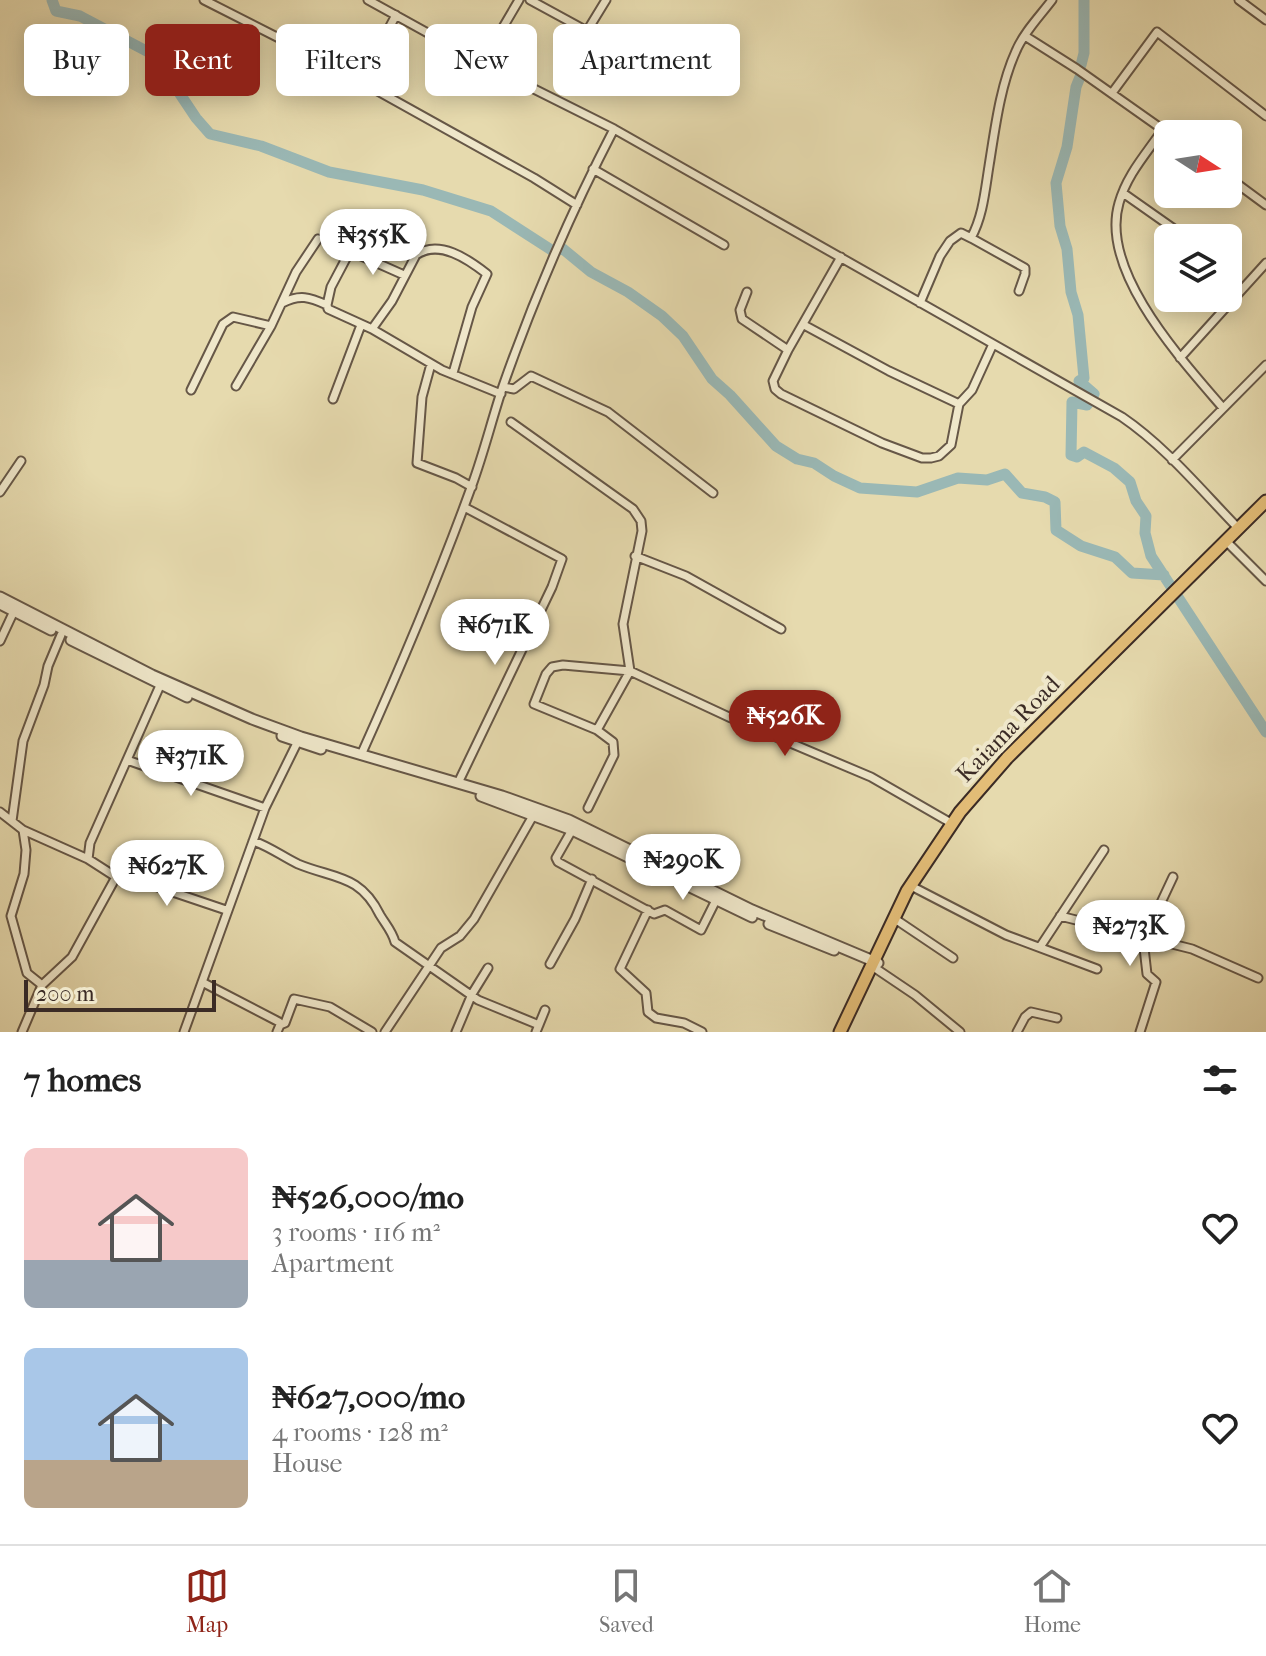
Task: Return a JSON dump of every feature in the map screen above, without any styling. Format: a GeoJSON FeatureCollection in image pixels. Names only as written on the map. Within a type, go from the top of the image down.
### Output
{"type":"FeatureCollection","features":[{"type":"Feature","properties":{"kind":"highway","name":"Kaiama Road"},"geometry":{"type":"LineString","coordinates":[[874,965],[915,888],[949,834],[982,794],[1266,501]]}},
{"type":"Feature","properties":{"kind":"highway","name":"Kaiama Road"},"geometry":{"type":"LineString","coordinates":[[843,1032],[907,891],[951,823],[1007,758],[1266,508]]}},
{"type":"Feature","properties":{"kind":"street"},"geometry":{"type":"LineString","coordinates":[[204,0],[276,38]]}},
{"type":"Feature","properties":{"kind":"street"},"geometry":{"type":"LineString","coordinates":[[368,0],[425,31]]}},
{"type":"Feature","properties":{"kind":"street"},"geometry":{"type":"LineString","coordinates":[[505,24],[519,0]]}},
{"type":"Feature","properties":{"kind":"street"},"geometry":{"type":"LineString","coordinates":[[530,0],[587,31],[606,0]]}},
{"type":"Feature","properties":{"kind":"street"},"geometry":{"type":"LineString","coordinates":[[971,238],[984,202],[993,140],[1017,48],[1052,0]]}},
{"type":"Feature","properties":{"kind":"street"},"geometry":{"type":"LineString","coordinates":[[1239,0],[1266,20]]}},
{"type":"Feature","properties":{"kind":"street"},"geometry":{"type":"LineString","coordinates":[[391,24],[396,15]]}},
{"type":"Feature","properties":{"kind":"street"},"geometry":{"type":"LineString","coordinates":[[1112,93],[1157,32],[1266,116]]}},
{"type":"Feature","properties":{"kind":"street"},"geometry":{"type":"LineString","coordinates":[[1025,36],[1154,123]]}},
{"type":"Feature","properties":{"kind":"street"},"geometry":{"type":"LineString","coordinates":[[537,90],[614,129],[1136,427],[1238,528]]}},
{"type":"Feature","properties":{"kind":"street"},"geometry":{"type":"LineString","coordinates":[[385,96],[577,205]]}},
{"type":"Feature","properties":{"kind":"street"},"geometry":{"type":"LineString","coordinates":[[361,755],[400,670],[472,487],[502,390],[538,292],[614,129]]}},
{"type":"Feature","properties":{"kind":"street"},"geometry":{"type":"LineString","coordinates":[[1154,144],[1141,158],[1123,193],[1116,224],[1123,263],[1156,326],[1223,408]]}},
{"type":"Feature","properties":{"kind":"street"},"geometry":{"type":"LineString","coordinates":[[593,169],[724,245]]}},
{"type":"Feature","properties":{"kind":"street"},"geometry":{"type":"LineString","coordinates":[[1242,187],[1266,205]]}},
{"type":"Feature","properties":{"kind":"street"},"geometry":{"type":"LineString","coordinates":[[1123,193],[1167,224]]}},
{"type":"Feature","properties":{"kind":"street"},"geometry":{"type":"LineString","coordinates":[[920,303],[940,256],[950,241],[961,233],[1023,266],[1026,271],[1019,291]]}},
{"type":"Feature","properties":{"kind":"street"},"geometry":{"type":"LineString","coordinates":[[236,386],[271,326],[296,272],[318,239]]}},
{"type":"Feature","properties":{"kind":"street"},"geometry":{"type":"LineString","coordinates":[[372,329],[392,301],[416,255],[426,249],[440,248],[487,274],[472,307],[453,373]]}},
{"type":"Feature","properties":{"kind":"street"},"geometry":{"type":"LineString","coordinates":[[327,305],[331,287],[350,251],[404,275]]}},
{"type":"Feature","properties":{"kind":"street"},"geometry":{"type":"LineString","coordinates":[[841,257],[773,381],[775,389],[781,394],[882,443],[922,458],[939,456],[951,445],[959,404],[972,390],[993,344]]}},
{"type":"Feature","properties":{"kind":"street"},"geometry":{"type":"LineString","coordinates":[[1242,287],[1266,263]]}},
{"type":"Feature","properties":{"kind":"street"},"geometry":{"type":"LineString","coordinates":[[747,292],[740,310],[742,319],[788,350]]}},
{"type":"Feature","properties":{"kind":"street"},"geometry":{"type":"LineString","coordinates":[[282,303],[306,296],[372,329],[431,364],[502,390],[514,389],[531,376],[608,412],[713,493]]}},
{"type":"Feature","properties":{"kind":"street"},"geometry":{"type":"LineString","coordinates":[[1180,358],[1219,312]]}},
{"type":"Feature","properties":{"kind":"street"},"geometry":{"type":"LineString","coordinates":[[191,390],[228,318],[271,326]]}},
{"type":"Feature","properties":{"kind":"street"},"geometry":{"type":"LineString","coordinates":[[333,399],[361,325]]}},
{"type":"Feature","properties":{"kind":"street"},"geometry":{"type":"LineString","coordinates":[[804,325],[959,404]]}},
{"type":"Feature","properties":{"kind":"street"},"geometry":{"type":"LineString","coordinates":[[431,364],[422,397],[417,463],[472,487]]}},
{"type":"Feature","properties":{"kind":"street"},"geometry":{"type":"LineString","coordinates":[[1172,460],[1266,365]]}},
{"type":"Feature","properties":{"kind":"street"},"geometry":{"type":"LineString","coordinates":[[511,422],[633,509],[641,521],[642,531],[623,624],[630,671],[597,730]]}},
{"type":"Feature","properties":{"kind":"street"},"geometry":{"type":"LineString","coordinates":[[0,492],[21,461]]}},
{"type":"Feature","properties":{"kind":"street"},"geometry":{"type":"LineString","coordinates":[[458,783],[552,587],[562,559],[464,507]]}},
{"type":"Feature","properties":{"kind":"street"},"geometry":{"type":"LineString","coordinates":[[1229,544],[1266,581]]}},
{"type":"Feature","properties":{"kind":"street"},"geometry":{"type":"LineString","coordinates":[[635,556],[686,576],[781,629]]}},
{"type":"Feature","properties":{"kind":"street"},"geometry":{"type":"LineString","coordinates":[[0,597],[161,683],[252,719],[502,796],[569,820],[752,910],[874,965],[960,1032]]}},
{"type":"Feature","properties":{"kind":"street"},"geometry":{"type":"LineString","coordinates":[[0,604],[161,683],[297,743],[457,788],[534,814],[716,900],[874,965]]}},
{"type":"Feature","properties":{"kind":"street"},"geometry":{"type":"LineString","coordinates":[[0,641],[14,611]]}},
{"type":"Feature","properties":{"kind":"street"},"geometry":{"type":"LineString","coordinates":[[12,821],[23,741],[61,635]]}},
{"type":"Feature","properties":{"kind":"street"},"geometry":{"type":"LineString","coordinates":[[588,808],[614,755],[613,742],[597,730],[534,704],[552,667],[563,665],[630,671],[871,777],[951,823]]}},
{"type":"Feature","properties":{"kind":"street"},"geometry":{"type":"LineString","coordinates":[[88,859],[97,826],[161,683]]}},
{"type":"Feature","properties":{"kind":"street"},"geometry":{"type":"LineString","coordinates":[[184,1032],[265,808],[297,743]]}},
{"type":"Feature","properties":{"kind":"street"},"geometry":{"type":"LineString","coordinates":[[127,760],[265,808]]}},
{"type":"Feature","properties":{"kind":"street"},"geometry":{"type":"LineString","coordinates":[[0,812],[23,830],[88,859],[116,877],[140,881],[226,910]]}},
{"type":"Feature","properties":{"kind":"street"},"geometry":{"type":"LineString","coordinates":[[385,1032],[441,948],[460,936],[474,919],[534,814]]}},
{"type":"Feature","properties":{"kind":"street"},"geometry":{"type":"LineString","coordinates":[[23,830],[26,850],[24,874],[11,916],[27,973],[42,985]]}},
{"type":"Feature","properties":{"kind":"street"},"geometry":{"type":"LineString","coordinates":[[572,830],[556,858],[558,862],[654,914],[665,910],[701,930],[716,900]]}},
{"type":"Feature","properties":{"kind":"street"},"geometry":{"type":"LineString","coordinates":[[253,841],[294,862],[331,873],[357,886],[375,903],[395,942],[487,1004],[537,1028],[545,1010]]}},
{"type":"Feature","properties":{"kind":"street"},"geometry":{"type":"LineString","coordinates":[[1040,947],[1104,850]]}},
{"type":"Feature","properties":{"kind":"street"},"geometry":{"type":"LineString","coordinates":[[26,1029],[42,985],[72,957],[116,877]]}},
{"type":"Feature","properties":{"kind":"street"},"geometry":{"type":"LineString","coordinates":[[1140,1032],[1156,982],[1147,974],[1146,939],[1173,877]]}},
{"type":"Feature","properties":{"kind":"street"},"geometry":{"type":"LineString","coordinates":[[550,964],[575,919],[592,879]]}},
{"type":"Feature","properties":{"kind":"street"},"geometry":{"type":"LineString","coordinates":[[915,888],[1006,935],[1097,969]]}},
{"type":"Feature","properties":{"kind":"street"},"geometry":{"type":"LineString","coordinates":[[648,910],[620,969],[646,993],[648,1012],[656,1018],[684,1023],[702,1032]]}},
{"type":"Feature","properties":{"kind":"street"},"geometry":{"type":"LineString","coordinates":[[1060,916],[1192,949],[1258,978]]}},
{"type":"Feature","properties":{"kind":"street"},"geometry":{"type":"LineString","coordinates":[[898,921],[953,958]]}},
{"type":"Feature","properties":{"kind":"street"},"geometry":{"type":"LineString","coordinates":[[456,1032],[472,994],[488,968]]}},
{"type":"Feature","properties":{"kind":"street"},"geometry":{"type":"LineString","coordinates":[[202,982],[279,1022],[278,1029]]}},
{"type":"Feature","properties":{"kind":"street"},"geometry":{"type":"LineString","coordinates":[[278,1029],[285,1023],[294,999],[299,999],[330,1007],[372,1032]]}},
{"type":"Feature","properties":{"kind":"street"},"geometry":{"type":"LineString","coordinates":[[1017,1032],[1031,1012],[1057,1018]]}},
{"type":"Feature","properties":{"kind":"waterway"},"geometry":{"type":"LineString","coordinates":[[52,0],[56,11],[80,16],[154,55],[210,134],[261,146],[329,172],[423,190],[491,211],[553,251],[563,249],[591,272],[628,292],[662,316],[683,336],[712,379],[776,446],[797,459],[814,463],[860,488],[917,492],[958,478],[987,480],[1005,474],[1022,493],[1055,502],[1056,530],[1081,546],[1115,557],[1132,573],[1164,575]]}},
{"type":"Feature","properties":{"kind":"waterway"},"geometry":{"type":"LineString","coordinates":[[1081,65],[1084,53],[1084,0]]}},
{"type":"Feature","properties":{"kind":"waterway"},"geometry":{"type":"LineString","coordinates":[[1080,77],[1067,147],[1056,183],[1060,226],[1078,315],[1084,378],[1079,381],[1094,394],[1087,405],[1072,402],[1071,455],[1077,457],[1084,452],[1114,468],[1130,482],[1136,501],[1146,516],[1145,533],[1151,556],[1266,732]]}}]}
